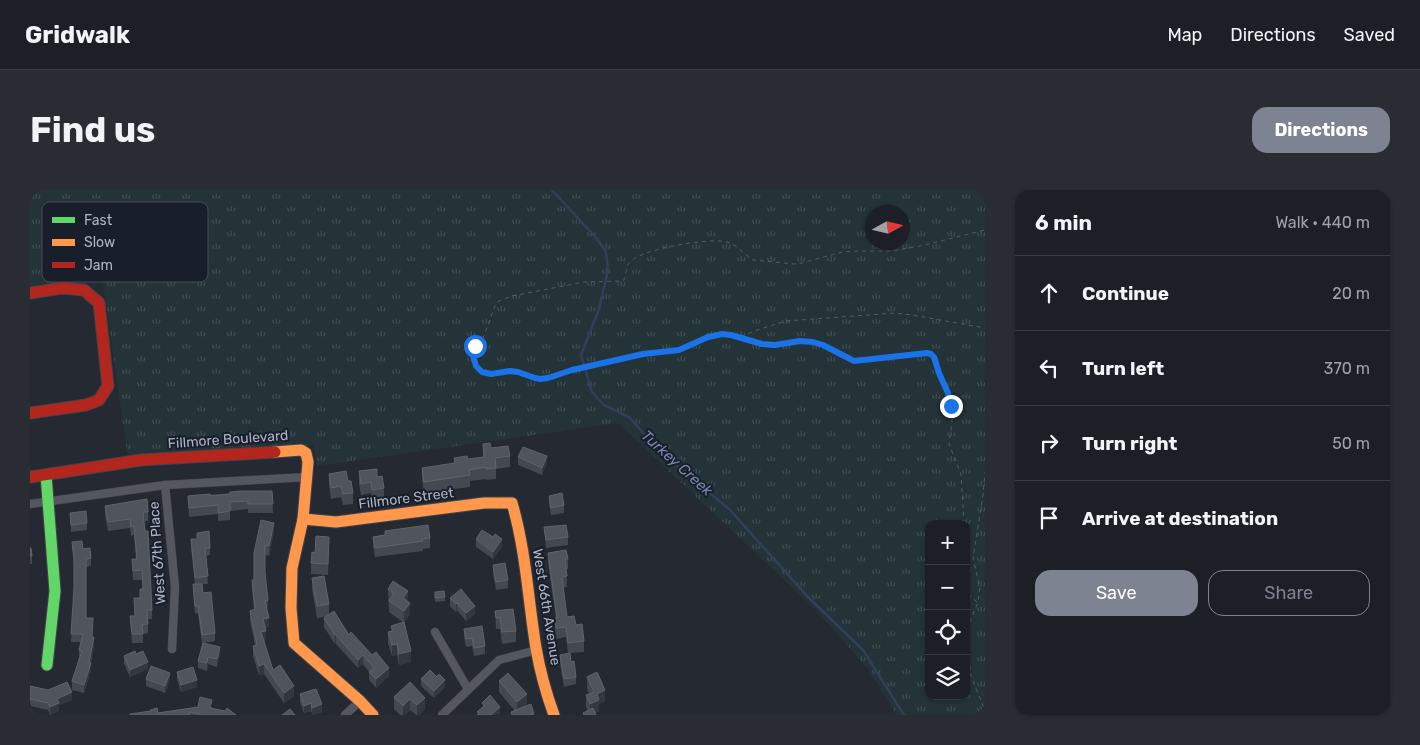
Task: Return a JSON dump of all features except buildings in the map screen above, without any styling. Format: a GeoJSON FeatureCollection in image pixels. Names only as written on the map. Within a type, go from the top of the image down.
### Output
{"type":"FeatureCollection","features":[{"type":"Feature","properties":{"kind":"street"},"geometry":{"type":"LineString","coordinates":[[30,293],[62,288],[84,290],[99,303],[108,386],[99,400],[86,406],[30,413]]}},
{"type":"Feature","properties":{"kind":"street","name":"Fillmore Boulevard"},"geometry":{"type":"LineString","coordinates":[[30,477],[141,460],[301,450],[306,452],[308,462],[307,477]]}},
{"type":"Feature","properties":{"kind":"street"},"geometry":{"type":"LineString","coordinates":[[46,474],[55,591],[47,665]]}},
{"type":"Feature","properties":{"kind":"street"},"geometry":{"type":"LineString","coordinates":[[30,504],[165,486],[307,477],[303,519],[292,568],[291,608],[294,643],[360,701],[373,715]]}},
{"type":"Feature","properties":{"kind":"street","name":"West 67th Place"},"geometry":{"type":"LineString","coordinates":[[165,486],[174,587],[172,650]]}},
{"type":"Feature","properties":{"kind":"street","name":"Fillmore Street"},"geometry":{"type":"LineString","coordinates":[[303,519],[336,522],[484,504],[512,503]]}},
{"type":"Feature","properties":{"kind":"street","name":"West 66th Avenue"},"geometry":{"type":"LineString","coordinates":[[512,503],[520,527],[544,687],[554,715]]}},
{"type":"Feature","properties":{"kind":"street"},"geometry":{"type":"LineString","coordinates":[[435,632],[468,689]]}},
{"type":"Feature","properties":{"kind":"street"},"geometry":{"type":"LineString","coordinates":[[442,715],[499,660],[537,650]]}},
{"type":"Feature","properties":{"kind":"street"},"geometry":{"type":"LineString","coordinates":[[345,715],[360,701]]}},
{"type":"Feature","properties":{"kind":"path"},"geometry":{"type":"LineString","coordinates":[[964,520],[961,474],[949,444],[952,422],[951,406],[936,361],[931,354],[854,361],[813,342],[800,341],[762,344],[731,335],[716,334],[679,350],[643,354],[540,379],[510,371],[487,374],[476,366],[474,349],[483,338],[496,303],[499,300],[592,281],[618,282],[624,280],[630,261],[658,249],[706,241],[725,241],[733,243],[753,260],[794,264],[849,251],[892,251],[985,230]]}},
{"type":"Feature","properties":{"kind":"path"},"geometry":{"type":"LineString","coordinates":[[741,338],[756,330],[786,321],[895,314],[912,315],[985,328]]}},
{"type":"Feature","properties":{"kind":"path"},"geometry":{"type":"LineString","coordinates":[[984,715],[984,708],[971,676],[967,637],[968,627],[978,602],[980,588],[973,558],[985,472]]}},
{"type":"Feature","properties":{"kind":"path"},"geometry":{"type":"LineString","coordinates":[[970,596],[978,602]]}},
{"type":"Feature","properties":{"kind":"green space"},"geometry":{"type":"Polygon","coordinates":[[[30,190],[985,190],[985,715],[897,715],[868,669],[817,611],[618,423],[317,466],[313,445],[128,458],[103,282],[208,282],[208,202],[42,202],[42,282],[56,282],[30,286],[30,190]]]}},
{"type":"Feature","properties":{"kind":"waterway","name":"Turkey Creek"},"geometry":{"type":"LineString","coordinates":[[552,190],[597,239],[606,252],[608,270],[599,309],[581,355],[592,392],[604,405],[629,417],[658,450],[730,510],[808,597],[863,650],[904,715]]}},
{"type":"Feature","properties":{"kind":"traffic: fast"},"geometry":{"type":"LineString","coordinates":[[46,475],[55,591],[47,665]]}},
{"type":"Feature","properties":{"kind":"traffic: slow"},"geometry":{"type":"LineString","coordinates":[[275,452],[301,450],[306,453],[308,462],[303,519],[292,568],[291,608],[294,643],[360,701],[373,715]]}},
{"type":"Feature","properties":{"kind":"traffic: slow"},"geometry":{"type":"LineString","coordinates":[[303,519],[336,522],[484,503],[512,503],[524,557],[538,657],[554,715]]}},
{"type":"Feature","properties":{"kind":"traffic: jam"},"geometry":{"type":"LineString","coordinates":[[30,293],[62,288],[84,290],[99,303],[108,386],[99,400],[86,405],[30,413]]}},
{"type":"Feature","properties":{"kind":"traffic: jam"},"geometry":{"type":"LineString","coordinates":[[30,477],[141,460],[275,452]]}},
{"type":"Feature","properties":{"kind":"route"},"geometry":{"type":"LineString","coordinates":[[475,346],[474,359],[476,366],[482,372],[491,374],[510,371],[540,379],[643,354],[679,350],[716,334],[731,335],[762,344],[775,345],[800,341],[813,342],[834,350],[854,361],[927,353],[931,354],[936,361],[951,406]]}}]}
